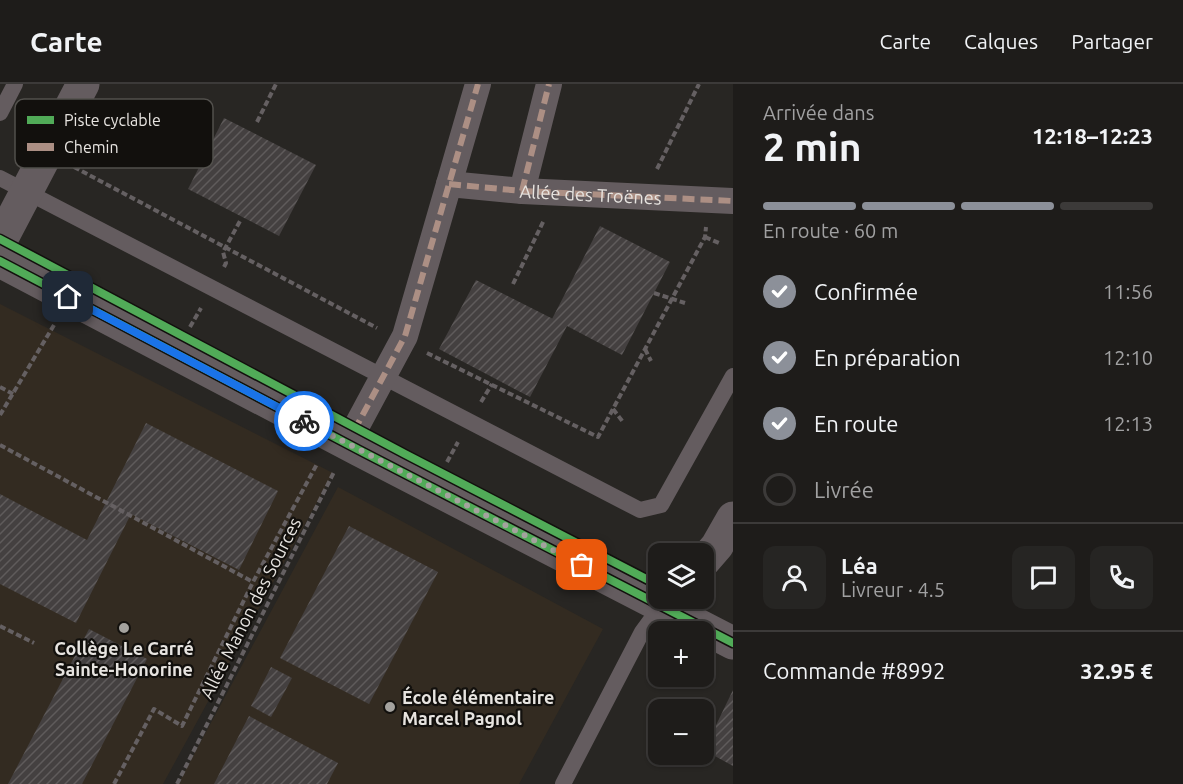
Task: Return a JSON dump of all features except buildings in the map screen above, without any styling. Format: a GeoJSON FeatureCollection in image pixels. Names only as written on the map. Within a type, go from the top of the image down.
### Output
{"type":"FeatureCollection","features":[{"type":"Feature","properties":{"kind":"street"},"geometry":{"type":"LineString","coordinates":[[73,99],[83,84]]}},
{"type":"Feature","properties":{"kind":"street"},"geometry":{"type":"LineString","coordinates":[[347,444],[405,336],[478,84]]}},
{"type":"Feature","properties":{"kind":"street"},"geometry":{"type":"LineString","coordinates":[[522,191],[549,84]]}},
{"type":"Feature","properties":{"kind":"street"},"geometry":{"type":"LineString","coordinates":[[0,242],[12,186],[25,168]]}},
{"type":"Feature","properties":{"kind":"street","name":"Allée des Troënes"},"geometry":{"type":"LineString","coordinates":[[449,184],[522,191],[733,201]]}},
{"type":"Feature","properties":{"kind":"street"},"geometry":{"type":"LineString","coordinates":[[0,261],[347,444],[648,594]]}},
{"type":"Feature","properties":{"kind":"street"},"geometry":{"type":"LineString","coordinates":[[714,549],[733,518]]}},
{"type":"Feature","properties":{"kind":"street"},"geometry":{"type":"LineString","coordinates":[[677,609],[733,643]]}},
{"type":"Feature","properties":{"kind":"lane"},"geometry":{"type":"LineString","coordinates":[[0,113],[15,84]]}},
{"type":"Feature","properties":{"kind":"lane"},"geometry":{"type":"LineString","coordinates":[[12,186],[640,510],[661,505],[727,400],[733,376]]}},
{"type":"Feature","properties":{"kind":"lane"},"geometry":{"type":"LineString","coordinates":[[564,784],[642,632],[660,609]]}},
{"type":"Feature","properties":{"kind":"path"},"geometry":{"type":"LineString","coordinates":[[257,122],[276,84]]}},
{"type":"Feature","properties":{"kind":"path"},"geometry":{"type":"LineString","coordinates":[[644,197],[699,84]]}},
{"type":"Feature","properties":{"kind":"path"},"geometry":{"type":"LineString","coordinates":[[513,284],[557,192]]}},
{"type":"Feature","properties":{"kind":"path"},"geometry":{"type":"LineString","coordinates":[[705,237],[719,243]]}},
{"type":"Feature","properties":{"kind":"path"},"geometry":{"type":"LineString","coordinates":[[654,293],[685,303]]}},
{"type":"Feature","properties":{"kind":"path"},"geometry":{"type":"LineString","coordinates":[[0,415],[68,297]]}},
{"type":"Feature","properties":{"kind":"path"},"geometry":{"type":"LineString","coordinates":[[645,349],[651,361]]}},
{"type":"Feature","properties":{"kind":"path"},"geometry":{"type":"LineString","coordinates":[[0,387],[13,394]]}},
{"type":"Feature","properties":{"kind":"path"},"geometry":{"type":"LineString","coordinates":[[613,409],[623,422]]}},
{"type":"Feature","properties":{"kind":"path"},"geometry":{"type":"LineString","coordinates":[[0,445],[253,582]]}},
{"type":"Feature","properties":{"kind":"path"},"geometry":{"type":"LineString","coordinates":[[114,784],[154,709],[182,726],[253,582],[316,464]]}},
{"type":"Feature","properties":{"kind":"path"},"geometry":{"type":"LineString","coordinates":[[0,626],[34,643]]}},
{"type":"Feature","properties":{"kind":"shaded area","name":"Collège Le Carré Sainte-Honorine"},"geometry":{"type":"Polygon","coordinates":[[[0,304],[333,473],[163,784],[0,784],[0,304]]]}},
{"type":"Feature","properties":{"kind":"shaded area","name":"École élémentaire Marcel Pagnol"},"geometry":{"type":"Polygon","coordinates":[[[338,487],[603,629],[519,784],[178,784],[338,487]]]}},
{"type":"Feature","properties":{"kind":"marked path"},"geometry":{"type":"LineString","coordinates":[[354,431],[405,336],[478,84]]}},
{"type":"Feature","properties":{"kind":"marked path"},"geometry":{"type":"LineString","coordinates":[[522,191],[549,84]]}},
{"type":"Feature","properties":{"kind":"marked path"},"geometry":{"type":"LineString","coordinates":[[449,184],[522,191],[733,201]]}},
{"type":"Feature","properties":{"kind":"cycle path"},"geometry":{"type":"LineString","coordinates":[[0,239],[648,580]]}},
{"type":"Feature","properties":{"kind":"cycle path"},"geometry":{"type":"LineString","coordinates":[[0,261],[733,643]]}},
{"type":"Feature","properties":{"kind":"way so far"},"geometry":{"type":"LineString","coordinates":[[304,421],[582,565]]}},
{"type":"Feature","properties":{"kind":"place","name":"Collège Le Carré Sainte-Honorine"},"geometry":{"type":"Point","coordinates":[124,628]}},
{"type":"Feature","properties":{"kind":"place","name":"École élémentaire Marcel Pagnol"},"geometry":{"type":"Point","coordinates":[390,707]}},
{"type":"Feature","properties":{"kind":"route"},"geometry":{"type":"LineString","coordinates":[[68,297],[304,421]]}}]}
